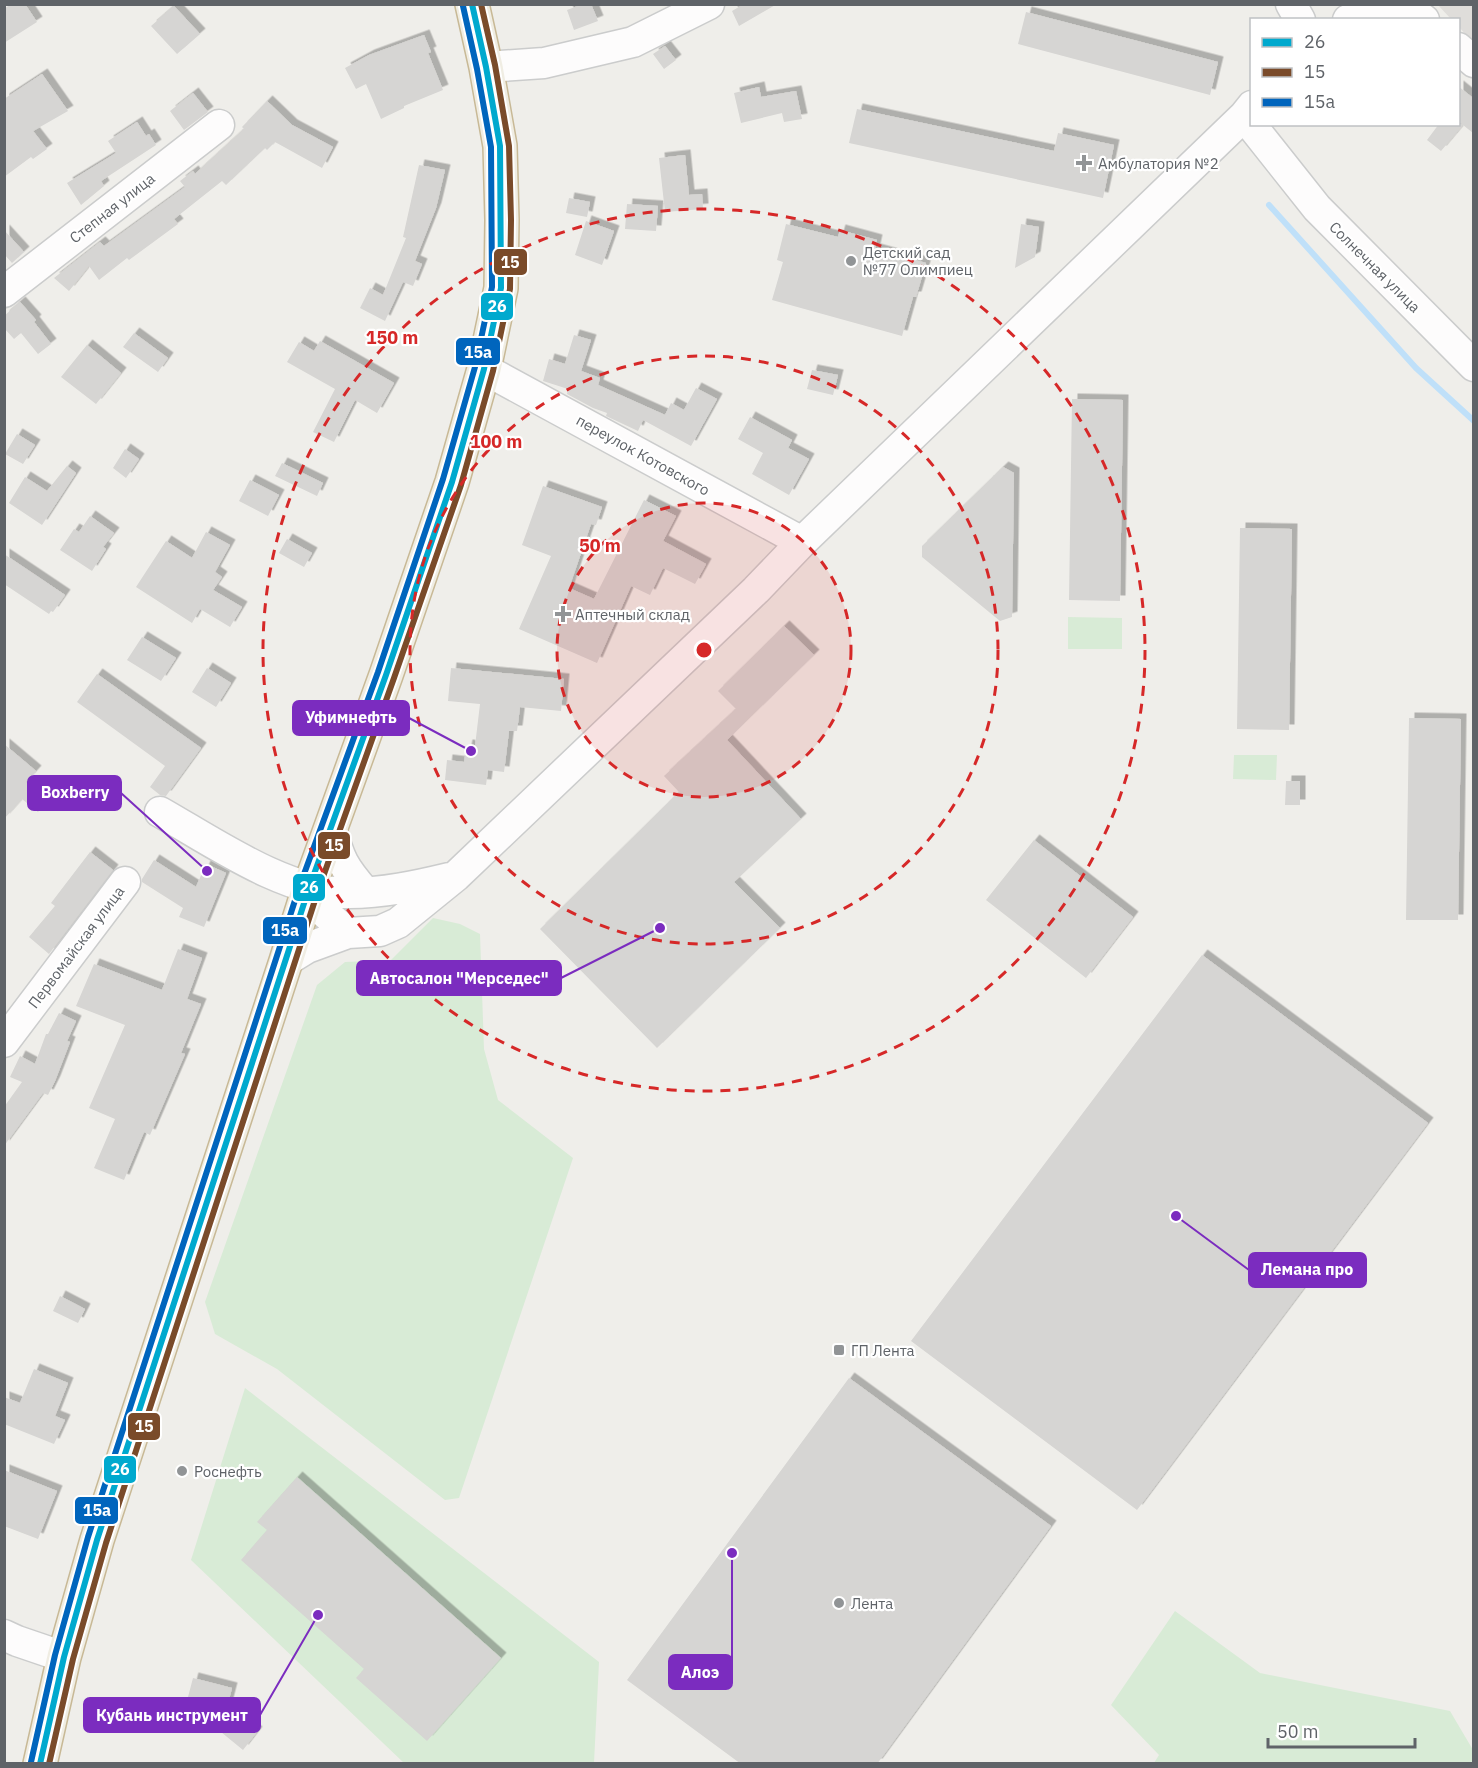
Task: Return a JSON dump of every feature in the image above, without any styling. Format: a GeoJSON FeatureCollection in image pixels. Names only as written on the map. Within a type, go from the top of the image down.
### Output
{"type":"FeatureCollection","features":[{"type":"Feature","properties":{"kind":"highway"},"geometry":{"type":"LineString","coordinates":[[40,1764],[84,1581],[128,1441],[309,888],[453,482],[484,369],[501,288],[500,146],[472,4]]}},
{"type":"Feature","properties":{"kind":"street"},"geometry":{"type":"LineString","coordinates":[[486,67],[544,63],[633,42],[709,4]]}},
{"type":"Feature","properties":{"kind":"street"},"geometry":{"type":"LineString","coordinates":[[1291,4],[1299,18]]}},
{"type":"Feature","properties":{"kind":"street"},"geometry":{"type":"LineString","coordinates":[[1367,18],[1415,13]]}},
{"type":"Feature","properties":{"kind":"street"},"geometry":{"type":"LineString","coordinates":[[1460,50],[1473,62]]}},
{"type":"Feature","properties":{"kind":"street"},"geometry":{"type":"LineString","coordinates":[[286,961],[307,948],[348,933],[380,932],[398,923],[456,876],[756,590],[802,542],[1248,111]]}},
{"type":"Feature","properties":{"kind":"street","name":"Степная улица"},"geometry":{"type":"LineString","coordinates":[[4,292],[219,125]]}},
{"type":"Feature","properties":{"kind":"street","name":"Солнечная улица"},"geometry":{"type":"LineString","coordinates":[[1257,126],[1281,165],[1317,208],[1473,366]]}},
{"type":"Feature","properties":{"kind":"street","name":"переулок Котовского"},"geometry":{"type":"LineString","coordinates":[[484,369],[802,542]]}},
{"type":"Feature","properties":{"kind":"street"},"geometry":{"type":"LineString","coordinates":[[160,812],[257,867],[309,888],[346,894],[413,887],[456,876]]}},
{"type":"Feature","properties":{"kind":"street"},"geometry":{"type":"LineString","coordinates":[[331,827],[336,849],[345,870],[365,892]]}},
{"type":"Feature","properties":{"kind":"street","name":"Первомайская улица"},"geometry":{"type":"LineString","coordinates":[[4,1042],[125,882]]}},
{"type":"Feature","properties":{"kind":"street"},"geometry":{"type":"LineString","coordinates":[[309,888],[325,914],[348,933]]}},
{"type":"Feature","properties":{"kind":"street"},"geometry":{"type":"LineString","coordinates":[[4,1635],[64,1657]]}},
{"type":"Feature","properties":{"kind":"shaded area"},"geometry":{"type":"Polygon","coordinates":[[[1438,5],[1473,5],[1473,40],[1460,28],[1460,18],[1450,18],[1438,5]]]}},
{"type":"Feature","properties":{"kind":"green space"},"geometry":{"type":"Polygon","coordinates":[[[1068,617],[1122,618],[1122,649],[1068,649],[1068,617]]]}},
{"type":"Feature","properties":{"kind":"green space"},"geometry":{"type":"Polygon","coordinates":[[[1234,755],[1277,755],[1276,780],[1233,779],[1234,755]]]}},
{"type":"Feature","properties":{"kind":"green space"},"geometry":{"type":"Polygon","coordinates":[[[433,918],[460,924],[480,934],[484,1049],[498,1100],[573,1158],[459,1498],[445,1500],[277,1369],[215,1334],[205,1302],[317,985],[345,962],[391,960],[433,918]]]}},
{"type":"Feature","properties":{"kind":"green space"},"geometry":{"type":"Polygon","coordinates":[[[245,1388],[599,1662],[594,1763],[404,1763],[191,1560],[245,1388]]]}},
{"type":"Feature","properties":{"kind":"green space"},"geometry":{"type":"Polygon","coordinates":[[[1175,1611],[1260,1673],[1450,1711],[1473,1750],[1473,1763],[1154,1763],[1159,1755],[1111,1705],[1175,1611]]]}},
{"type":"Feature","properties":{"kind":"building"},"geometry":{"type":"Polygon","coordinates":[[[11,4],[25,4],[37,22],[4,43],[4,9],[11,4]]]}},
{"type":"Feature","properties":{"kind":"building"},"geometry":{"type":"Polygon","coordinates":[[[583,4],[591,4],[598,21],[574,30],[567,10],[583,4]]]}},
{"type":"Feature","properties":{"kind":"building"},"geometry":{"type":"Polygon","coordinates":[[[744,4],[777,4],[739,26],[732,11],[744,4]]]}},
{"type":"Feature","properties":{"kind":"building"},"geometry":{"type":"Polygon","coordinates":[[[174,6],[200,34],[177,54],[151,26],[174,6]]]}},
{"type":"Feature","properties":{"kind":"building"},"geometry":{"type":"Polygon","coordinates":[[[1026,12],[1218,62],[1210,95],[1018,44],[1026,12]]]}},
{"type":"Feature","properties":{"kind":"building"},"geometry":{"type":"Polygon","coordinates":[[[424,35],[431,52],[428,53],[443,90],[404,106],[381,119],[366,84],[356,89],[345,68],[369,55],[424,35]]]}},
{"type":"Feature","properties":{"kind":"building"},"geometry":{"type":"Polygon","coordinates":[[[665,46],[676,60],[664,69],[653,54],[665,46]]]}},
{"type":"Feature","properties":{"kind":"building"},"geometry":{"type":"Polygon","coordinates":[[[42,74],[68,111],[33,131],[47,149],[33,159],[31,157],[4,177],[4,99],[42,74]]]}},
{"type":"Feature","properties":{"kind":"building"},"geometry":{"type":"Polygon","coordinates":[[[759,87],[761,97],[796,91],[802,119],[784,122],[782,113],[741,123],[734,93],[759,87]]]}},
{"type":"Feature","properties":{"kind":"building"},"geometry":{"type":"Polygon","coordinates":[[[1460,88],[1473,98],[1473,133],[1463,125],[1441,151],[1427,140],[1438,126],[1460,126],[1462,124],[1460,122],[1460,88]]]}},
{"type":"Feature","properties":{"kind":"building"},"geometry":{"type":"Polygon","coordinates":[[[193,93],[208,112],[184,130],[170,111],[193,93]]]}},
{"type":"Feature","properties":{"kind":"building"},"geometry":{"type":"Polygon","coordinates":[[[267,101],[292,125],[333,147],[322,168],[275,142],[267,150],[265,148],[226,185],[222,181],[174,219],[178,224],[99,280],[89,266],[69,291],[54,278],[100,242],[104,246],[185,187],[180,181],[193,171],[195,174],[244,129],[242,127],[267,101]]]}},
{"type":"Feature","properties":{"kind":"building"},"geometry":{"type":"Polygon","coordinates":[[[857,109],[1054,151],[1058,133],[1114,145],[1103,198],[849,143],[857,109]]]}},
{"type":"Feature","properties":{"kind":"building"},"geometry":{"type":"Polygon","coordinates":[[[137,122],[146,136],[149,134],[156,145],[101,181],[104,186],[81,205],[67,183],[116,153],[108,141],[137,122]]]}},
{"type":"Feature","properties":{"kind":"building"},"geometry":{"type":"Polygon","coordinates":[[[685,155],[689,195],[702,194],[703,209],[665,212],[659,158],[685,155]]]}},
{"type":"Feature","properties":{"kind":"building"},"geometry":{"type":"Polygon","coordinates":[[[419,165],[445,170],[436,208],[415,261],[422,264],[413,286],[403,282],[385,321],[360,308],[370,288],[383,295],[406,238],[403,237],[419,165]]]}},
{"type":"Feature","properties":{"kind":"building"},"geometry":{"type":"Polygon","coordinates":[[[569,198],[590,202],[587,217],[566,213],[569,198]]]}},
{"type":"Feature","properties":{"kind":"building"},"geometry":{"type":"Polygon","coordinates":[[[627,204],[658,206],[656,231],[625,229],[627,204]]]}},
{"type":"Feature","properties":{"kind":"building"},"geometry":{"type":"Polygon","coordinates":[[[586,221],[614,231],[602,265],[575,255],[586,221]]]}},
{"type":"Feature","properties":{"kind":"building"},"geometry":{"type":"Polygon","coordinates":[[[786,224],[838,237],[840,230],[877,240],[875,249],[926,263],[902,336],[772,300],[783,262],[777,260],[786,224]]]}},
{"type":"Feature","properties":{"kind":"building"},"geometry":{"type":"Polygon","coordinates":[[[1021,224],[1039,227],[1035,257],[1015,268],[1021,224]]]}},
{"type":"Feature","properties":{"kind":"building"},"geometry":{"type":"Polygon","coordinates":[[[4,230],[24,252],[12,263],[4,254],[4,230]]]}},
{"type":"Feature","properties":{"kind":"building"},"geometry":{"type":"Polygon","coordinates":[[[20,302],[36,320],[34,322],[51,344],[38,354],[21,333],[14,339],[4,328],[4,316],[20,302]]]}},
{"type":"Feature","properties":{"kind":"building"},"geometry":{"type":"Polygon","coordinates":[[[134,333],[168,358],[158,372],[123,347],[134,333]]]}},
{"type":"Feature","properties":{"kind":"building"},"geometry":{"type":"Polygon","coordinates":[[[574,335],[591,340],[581,371],[600,378],[598,385],[665,415],[671,403],[684,410],[696,388],[717,399],[691,446],[643,420],[638,431],[567,394],[568,389],[543,381],[549,359],[565,364],[574,335]]]}},
{"type":"Feature","properties":{"kind":"building"},"geometry":{"type":"Polygon","coordinates":[[[320,341],[394,383],[377,413],[355,400],[334,442],[313,432],[335,389],[287,362],[299,342],[314,351],[320,341]]]}},
{"type":"Feature","properties":{"kind":"building"},"geometry":{"type":"Polygon","coordinates":[[[87,345],[121,373],[96,404],[61,377],[87,345]]]}},
{"type":"Feature","properties":{"kind":"building"},"geometry":{"type":"Polygon","coordinates":[[[812,370],[838,375],[833,395],[807,389],[812,370]]]}},
{"type":"Feature","properties":{"kind":"building"},"geometry":{"type":"Polygon","coordinates":[[[1072,399],[1123,400],[1120,601],[1069,600],[1072,399]]]}},
{"type":"Feature","properties":{"kind":"building"},"geometry":{"type":"Polygon","coordinates":[[[750,417],[792,440],[788,448],[809,459],[789,495],[752,474],[763,453],[738,439],[750,417]]]}},
{"type":"Feature","properties":{"kind":"building"},"geometry":{"type":"Polygon","coordinates":[[[17,434],[35,445],[23,464],[5,454],[17,434]]]}},
{"type":"Feature","properties":{"kind":"building"},"geometry":{"type":"Polygon","coordinates":[[[125,449],[139,459],[126,478],[113,468],[125,449]]]}},
{"type":"Feature","properties":{"kind":"building"},"geometry":{"type":"Polygon","coordinates":[[[282,463],[323,483],[317,496],[275,476],[282,463]]]}},
{"type":"Feature","properties":{"kind":"building"},"geometry":{"type":"Polygon","coordinates":[[[67,466],[76,473],[42,525],[9,503],[25,477],[47,491],[67,466]]]}},
{"type":"Feature","properties":{"kind":"building"},"geometry":{"type":"Polygon","coordinates":[[[1003,467],[1014,473],[1012,617],[1000,621],[922,557],[922,546],[1003,467]]]}},
{"type":"Feature","properties":{"kind":"building"},"geometry":{"type":"Polygon","coordinates":[[[250,480],[279,495],[268,516],[239,501],[250,480]]]}},
{"type":"Feature","properties":{"kind":"building"},"geometry":{"type":"Polygon","coordinates":[[[543,486],[602,507],[596,525],[591,524],[569,588],[594,599],[644,500],[676,516],[663,541],[706,564],[695,584],[663,568],[650,595],[631,586],[597,663],[519,629],[551,556],[522,545],[543,486]]]}},
{"type":"Feature","properties":{"kind":"building"},"geometry":{"type":"Polygon","coordinates":[[[90,516],[114,533],[103,547],[106,549],[92,571],[60,550],[74,529],[79,532],[90,516]]]}},
{"type":"Feature","properties":{"kind":"building"},"geometry":{"type":"Polygon","coordinates":[[[1240,528],[1292,529],[1289,730],[1237,729],[1240,528]]]}},
{"type":"Feature","properties":{"kind":"building"},"geometry":{"type":"Polygon","coordinates":[[[206,532],[230,545],[215,572],[222,577],[213,590],[242,607],[230,627],[200,609],[192,623],[136,587],[166,541],[192,558],[206,532]]]}},
{"type":"Feature","properties":{"kind":"building"},"geometry":{"type":"Polygon","coordinates":[[[287,539],[312,553],[304,567],[279,553],[287,539]]]}},
{"type":"Feature","properties":{"kind":"building"},"geometry":{"type":"Polygon","coordinates":[[[4,554],[65,595],[53,612],[49,614],[4,584],[4,554]]]}},
{"type":"Feature","properties":{"kind":"building"},"geometry":{"type":"Polygon","coordinates":[[[784,626],[814,655],[727,740],[801,819],[734,882],[780,928],[657,1048],[540,929],[679,792],[664,776],[736,709],[718,691],[784,626]]]}},
{"type":"Feature","properties":{"kind":"building"},"geometry":{"type":"Polygon","coordinates":[[[142,637],[176,658],[161,681],[127,660],[142,637]]]}},
{"type":"Feature","properties":{"kind":"building"},"geometry":{"type":"Polygon","coordinates":[[[207,668],[231,683],[216,707],[192,692],[207,668]]]}},
{"type":"Feature","properties":{"kind":"building"},"geometry":{"type":"Polygon","coordinates":[[[451,668],[564,679],[561,711],[520,707],[517,731],[509,731],[504,772],[488,770],[486,785],[445,780],[447,760],[464,762],[467,745],[475,746],[480,704],[448,701],[451,668]]]}},
{"type":"Feature","properties":{"kind":"building"},"geometry":{"type":"Polygon","coordinates":[[[97,674],[201,748],[166,796],[160,795],[150,787],[165,766],[77,702],[97,674]]]}},
{"type":"Feature","properties":{"kind":"building"},"geometry":{"type":"Polygon","coordinates":[[[1409,718],[1461,719],[1458,920],[1406,920],[1409,718]]]}},
{"type":"Feature","properties":{"kind":"building"},"geometry":{"type":"Polygon","coordinates":[[[4,744],[36,771],[26,782],[48,800],[38,812],[22,799],[4,819],[4,744]]]}},
{"type":"Feature","properties":{"kind":"building"},"geometry":{"type":"Polygon","coordinates":[[[1286,781],[1300,781],[1300,805],[1285,805],[1286,781]]]}},
{"type":"Feature","properties":{"kind":"building"},"geometry":{"type":"Polygon","coordinates":[[[1034,840],[1133,917],[1086,978],[986,900],[1034,840]]]}},
{"type":"Feature","properties":{"kind":"building"},"geometry":{"type":"Polygon","coordinates":[[[90,852],[113,870],[49,954],[29,937],[55,906],[51,903],[90,852]]]}},
{"type":"Feature","properties":{"kind":"building"},"geometry":{"type":"Polygon","coordinates":[[[154,860],[196,887],[206,864],[226,873],[204,927],[179,917],[183,908],[142,882],[154,860]]]}},
{"type":"Feature","properties":{"kind":"building"},"geometry":{"type":"Polygon","coordinates":[[[178,949],[202,958],[187,999],[201,1004],[181,1053],[185,1054],[150,1135],[144,1132],[124,1180],[94,1168],[115,1119],[89,1108],[125,1025],[76,1006],[94,964],[162,990],[178,949]]]}},
{"type":"Feature","properties":{"kind":"building"},"geometry":{"type":"Polygon","coordinates":[[[1202,955],[1428,1123],[1137,1510],[911,1341],[1202,955]]]}},
{"type":"Feature","properties":{"kind":"building"},"geometry":{"type":"Polygon","coordinates":[[[59,1013],[76,1021],[67,1041],[70,1042],[55,1081],[48,1095],[43,1093],[4,1146],[4,1107],[22,1082],[10,1077],[20,1056],[35,1064],[46,1034],[59,1013]]]}},
{"type":"Feature","properties":{"kind":"building"},"geometry":{"type":"Polygon","coordinates":[[[60,1296],[85,1309],[78,1323],[53,1311],[60,1296]]]}},
{"type":"Feature","properties":{"kind":"building"},"geometry":{"type":"Polygon","coordinates":[[[34,1369],[68,1383],[55,1416],[65,1420],[54,1444],[4,1424],[4,1397],[20,1403],[34,1369]]]}},
{"type":"Feature","properties":{"kind":"building","name":"Лента"},"geometry":{"type":"Polygon","coordinates":[[[849,1378],[1051,1526],[877,1764],[741,1764],[627,1680],[849,1378]]]}},
{"type":"Feature","properties":{"kind":"building"},"geometry":{"type":"Polygon","coordinates":[[[4,1470],[57,1491],[38,1539],[4,1526],[4,1470]]]}},
{"type":"Feature","properties":{"kind":"building"},"geometry":{"type":"Polygon","coordinates":[[[297,1477],[501,1658],[427,1741],[356,1678],[364,1669],[241,1560],[267,1530],[257,1522],[297,1477]]]}},
{"type":"Feature","properties":{"kind":"building"},"geometry":{"type":"Polygon","coordinates":[[[193,1678],[232,1688],[227,1707],[257,1732],[243,1750],[210,1723],[183,1716],[193,1678]]]}},
{"type":"Feature","properties":{"kind":"waterway"},"geometry":{"type":"LineString","coordinates":[[1269,205],[1416,368],[1474,421]]}},
{"type":"Feature","properties":{"kind":"transit line","name":"26"},"geometry":{"type":"LineString","coordinates":[[40,1764],[64,1657],[97,1540],[309,888],[386,675],[452,482],[484,369],[501,288],[500,146],[472,4]]}},
{"type":"Feature","properties":{"kind":"transit line","name":"15"},"geometry":{"type":"LineString","coordinates":[[49,1764],[73,1659],[106,1543],[318,891],[461,485],[493,371],[510,289],[509,146],[495,65],[481,4]]}},
{"type":"Feature","properties":{"kind":"transit line","name":"15а"},"geometry":{"type":"LineString","coordinates":[[31,1762],[55,1655],[88,1537],[300,885],[378,672],[443,479],[475,367],[492,287],[491,147],[463,6]]}},
{"type":"Feature","properties":{"kind":"place","name":"Амбулатория №2"},"geometry":{"type":"Point","coordinates":[1084,163]}},
{"type":"Feature","properties":{"kind":"place","name":"Детский сад №77 Олимпиец"},"geometry":{"type":"Point","coordinates":[851,261]}},
{"type":"Feature","properties":{"kind":"place","name":"Аптечный склад"},"geometry":{"type":"Point","coordinates":[563,614]}},
{"type":"Feature","properties":{"kind":"place","name":"Уфимнефть"},"geometry":{"type":"Point","coordinates":[471,751]}},
{"type":"Feature","properties":{"kind":"place","name":"Boxberry"},"geometry":{"type":"Point","coordinates":[207,871]}},
{"type":"Feature","properties":{"kind":"place","name":"Автосалон \"Мерседес\""},"geometry":{"type":"Point","coordinates":[660,928]}},
{"type":"Feature","properties":{"kind":"place","name":"Лемана про"},"geometry":{"type":"Point","coordinates":[1176,1216]}},
{"type":"Feature","properties":{"kind":"place","name":"ГП Лента"},"geometry":{"type":"Point","coordinates":[839,1350]}},
{"type":"Feature","properties":{"kind":"place","name":"Роснефть"},"geometry":{"type":"Point","coordinates":[182,1471]}},
{"type":"Feature","properties":{"kind":"place","name":"Алоэ"},"geometry":{"type":"Point","coordinates":[732,1553]}},
{"type":"Feature","properties":{"kind":"place","name":"Лента"},"geometry":{"type":"Point","coordinates":[839,1603]}},
{"type":"Feature","properties":{"kind":"place","name":"Кубань инструмент"},"geometry":{"type":"Point","coordinates":[318,1615]}}]}
